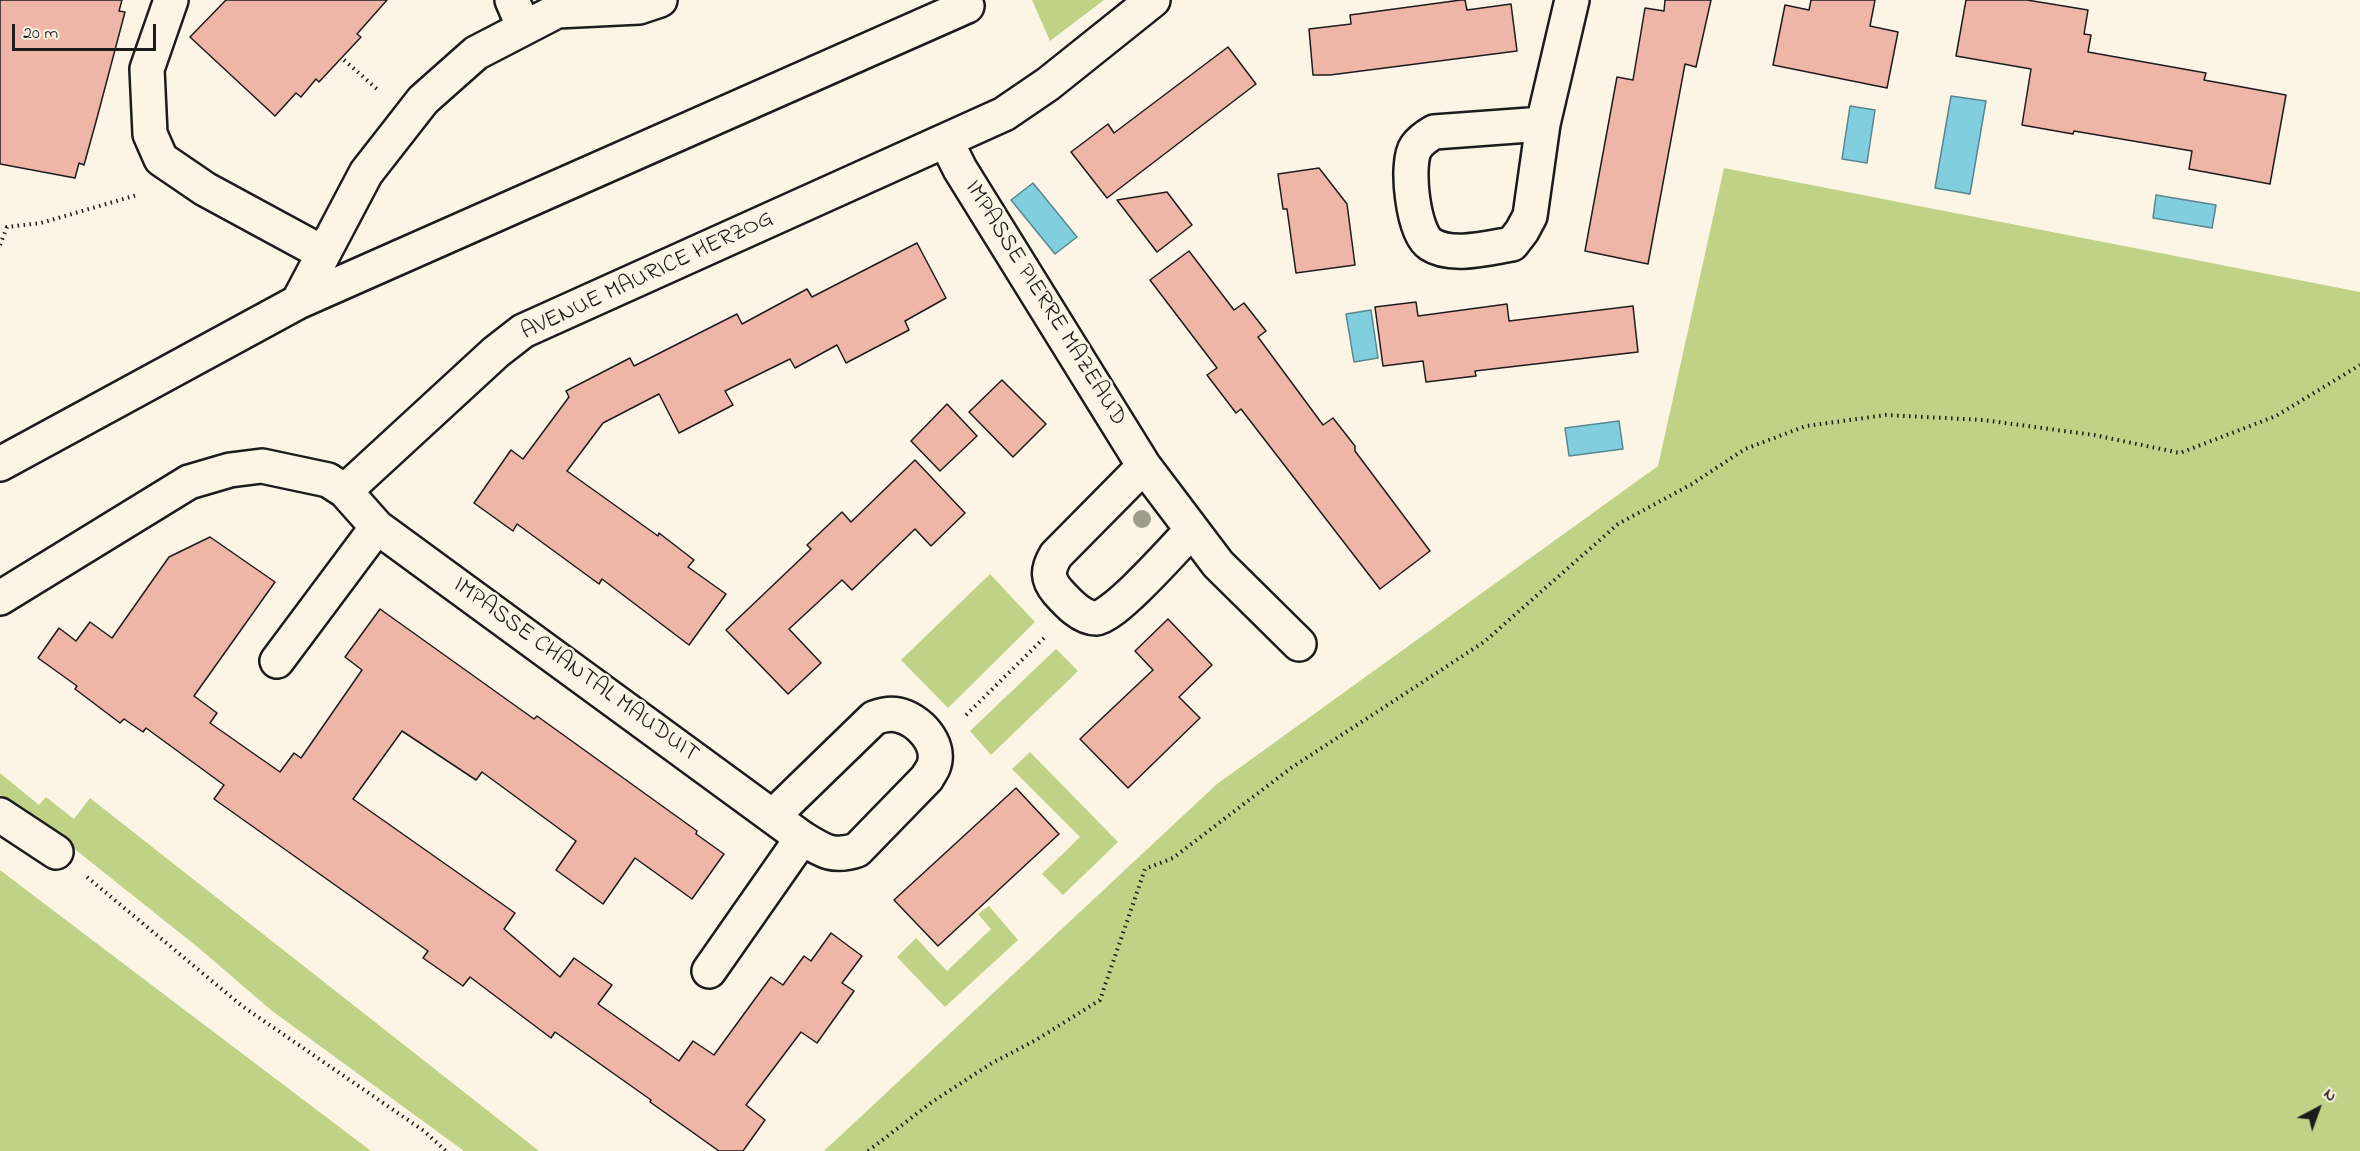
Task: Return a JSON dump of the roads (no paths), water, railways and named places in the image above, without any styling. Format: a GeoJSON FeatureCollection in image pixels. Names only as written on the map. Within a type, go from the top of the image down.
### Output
{"type":"FeatureCollection","features":[{"type":"Feature","properties":{"kind":"street"},"geometry":{"type":"LineString","coordinates":[[171,0],[147,69],[150,134],[161,159],[189,178],[323,254]]}},
{"type":"Feature","properties":{"kind":"street"},"geometry":{"type":"LineString","coordinates":[[298,302],[366,173],[423,100],[518,14],[639,7],[660,0]]}},
{"type":"Feature","properties":{"kind":"street"},"geometry":{"type":"LineString","coordinates":[[0,464],[298,302],[967,6],[964,0]]}},
{"type":"Feature","properties":{"kind":"street","name":"AVENUE MAURICE HERZOG"},"geometry":{"type":"LineString","coordinates":[[345,491],[496,352],[523,331],[1004,114],[1027,100],[1154,0]]}},
{"type":"Feature","properties":{"kind":"street"},"geometry":{"type":"LineString","coordinates":[[1543,124],[1434,132],[1424,139],[1415,148],[1410,170],[1418,227],[1422,237],[1442,249],[1455,251],[1512,244],[1522,231],[1530,216],[1543,124],[1572,0]]}},
{"type":"Feature","properties":{"kind":"street","name":"IMPASSE PIERRE MAZEAUD"},"geometry":{"type":"LineString","coordinates":[[946,141],[960,169],[1144,466],[1218,564],[1299,644]]}},
{"type":"Feature","properties":{"kind":"street"},"geometry":{"type":"LineString","coordinates":[[0,598],[189,482],[230,470],[262,466],[321,478],[345,491]]}},
{"type":"Feature","properties":{"kind":"street"},"geometry":{"type":"LineString","coordinates":[[1144,466],[1056,555],[1050,565],[1049,579],[1052,584],[1075,609],[1098,618],[1115,608],[1191,531]]}},
{"type":"Feature","properties":{"kind":"street","name":"IMPASSE CHANTAL MAUDUIT"},"geometry":{"type":"LineString","coordinates":[[345,491],[377,527],[802,838],[824,852],[847,853],[857,850],[927,778],[935,764],[933,746],[926,732],[913,720],[889,714],[874,718],[773,816]]}},
{"type":"Feature","properties":{"kind":"street"},"geometry":{"type":"LineString","coordinates":[[278,661],[377,527]]}},
{"type":"Feature","properties":{"kind":"street"},"geometry":{"type":"LineString","coordinates":[[0,815],[57,852]]}},
{"type":"Feature","properties":{"kind":"street"},"geometry":{"type":"LineString","coordinates":[[709,971],[802,838]]}},
{"type":"Feature","properties":{"kind":"water"},"geometry":{"type":"Polygon","coordinates":[[[1951,96],[1986,101],[1970,194],[1935,188],[1951,96]]]}},
{"type":"Feature","properties":{"kind":"water"},"geometry":{"type":"Polygon","coordinates":[[[1850,106],[1875,110],[1867,163],[1842,159],[1850,106]]]}},
{"type":"Feature","properties":{"kind":"water"},"geometry":{"type":"Polygon","coordinates":[[[1033,183],[1077,237],[1055,254],[1011,200],[1033,183]]]}},
{"type":"Feature","properties":{"kind":"water"},"geometry":{"type":"Polygon","coordinates":[[[2156,195],[2216,205],[2212,228],[2153,218],[2156,195]]]}},
{"type":"Feature","properties":{"kind":"water"},"geometry":{"type":"Polygon","coordinates":[[[1371,310],[1378,358],[1354,362],[1346,314],[1371,310]]]}},
{"type":"Feature","properties":{"kind":"water"},"geometry":{"type":"Polygon","coordinates":[[[1619,421],[1623,449],[1569,456],[1565,428],[1619,421]]]}}]}
